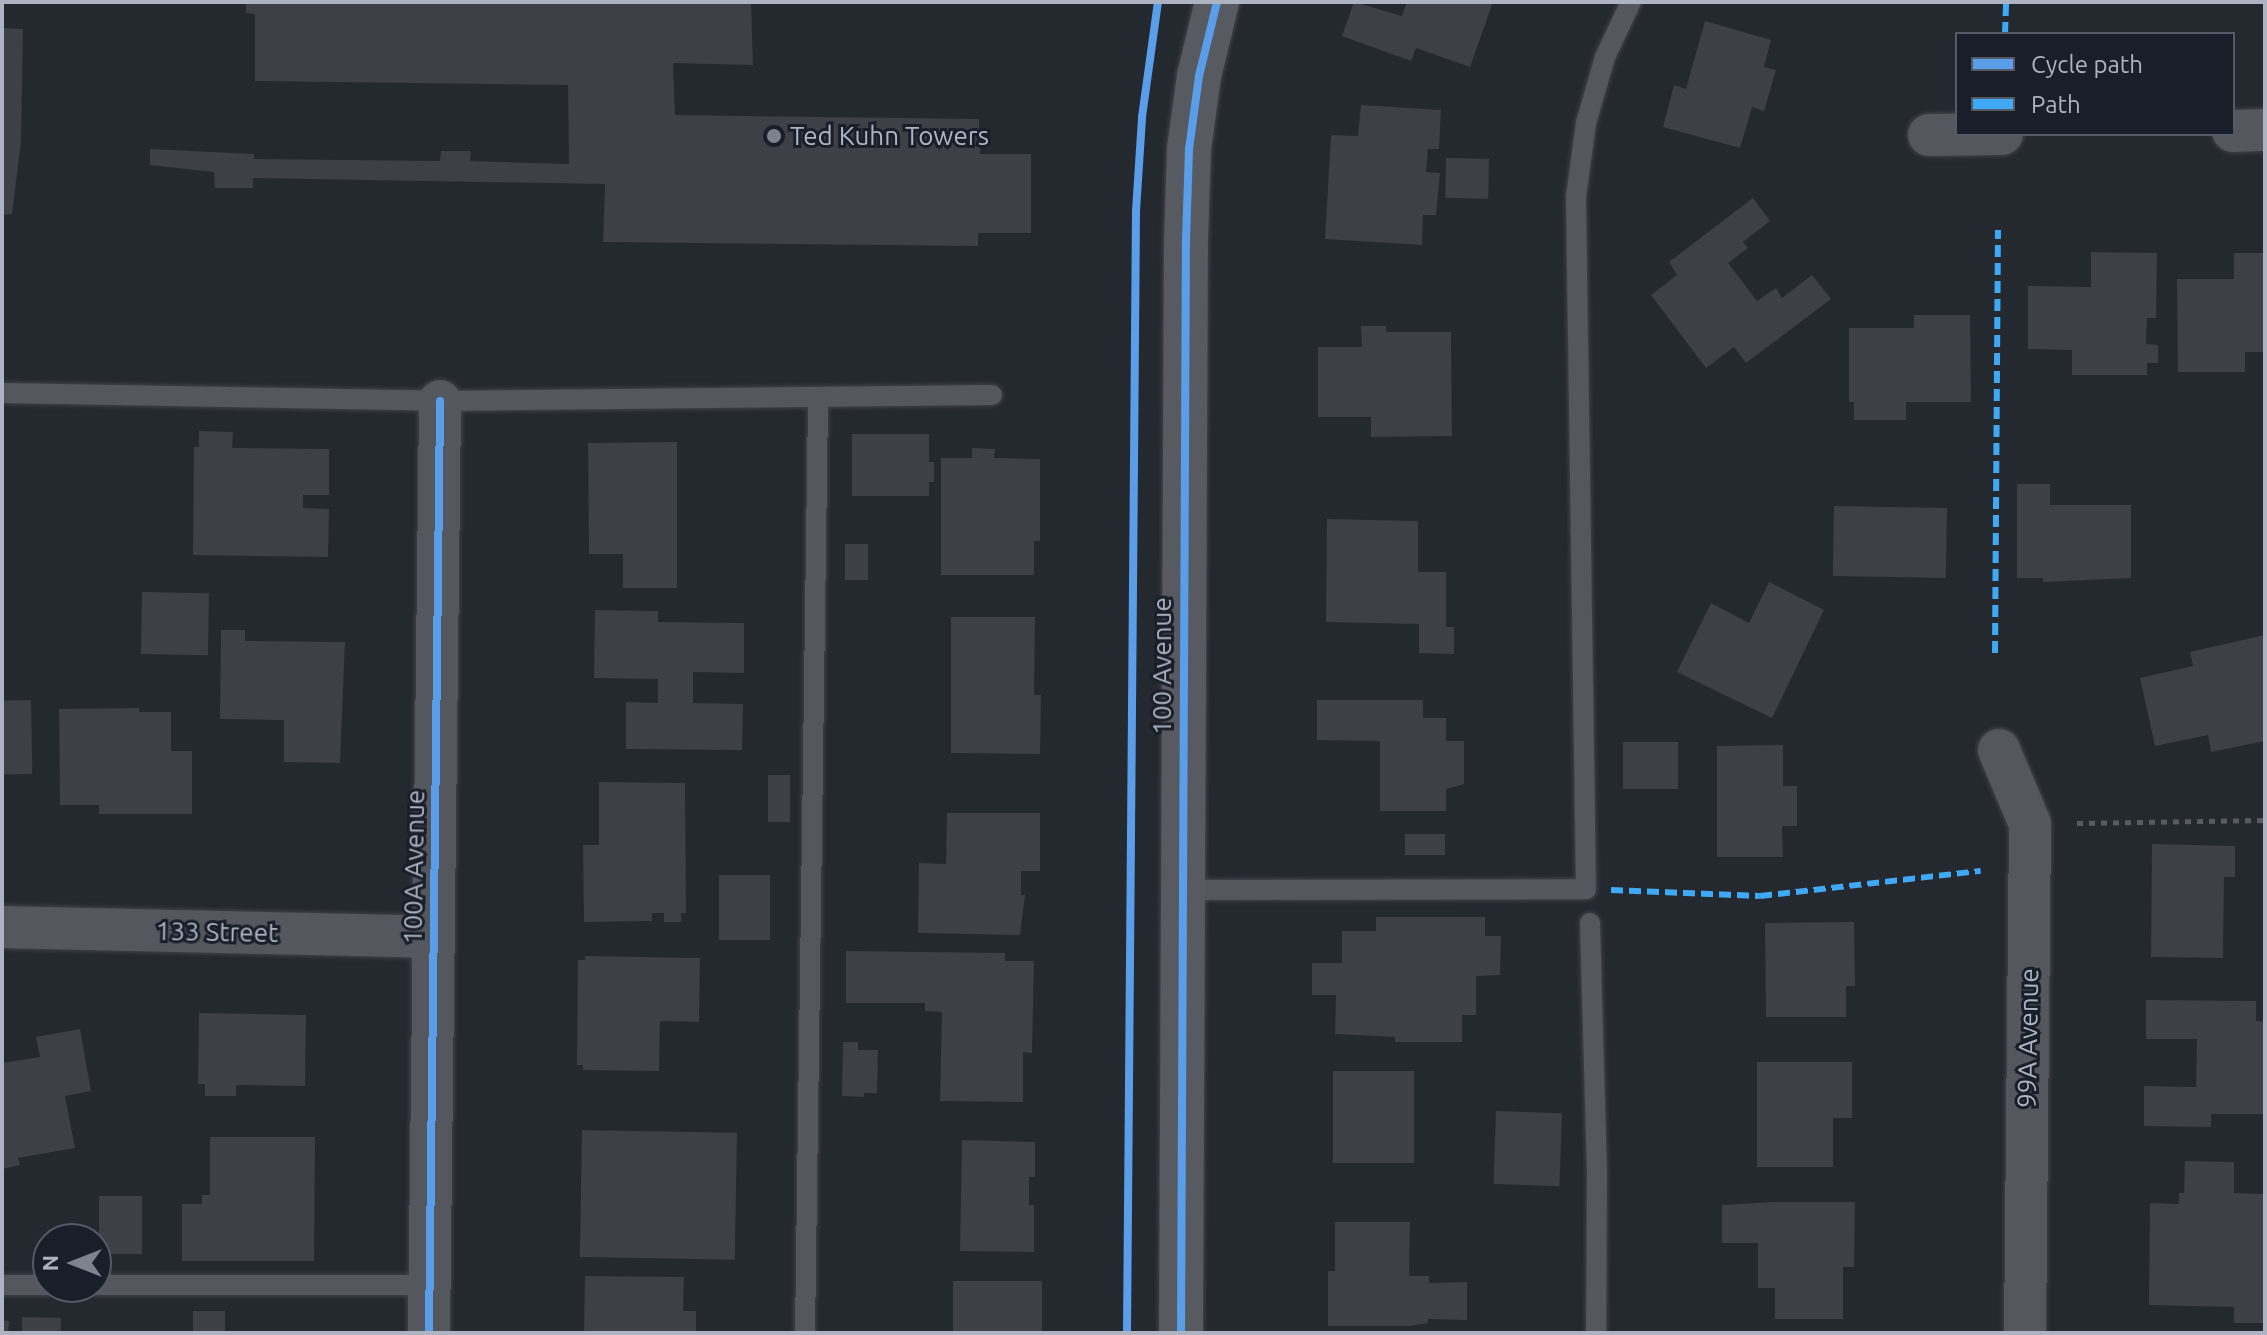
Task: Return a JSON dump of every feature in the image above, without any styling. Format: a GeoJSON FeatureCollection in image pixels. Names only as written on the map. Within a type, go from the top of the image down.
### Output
{"type":"FeatureCollection","features":[{"type":"Feature","properties":{"kind":"street","name":"100 Avenue"},"geometry":{"type":"LineString","coordinates":[[1181,1333],[1181,890],[1189,149],[1199,76],[1217,2]]}},
{"type":"Feature","properties":{"kind":"street"},"geometry":{"type":"LineString","coordinates":[[2235,131],[2265,130]]}},
{"type":"Feature","properties":{"kind":"street"},"geometry":{"type":"LineString","coordinates":[[1929,135],[1955,135]]}},
{"type":"Feature","properties":{"kind":"street","name":"100A Avenue"},"geometry":{"type":"LineString","coordinates":[[429,1333],[440,401]]}},
{"type":"Feature","properties":{"kind":"street","name":"99A Avenue"},"geometry":{"type":"LineString","coordinates":[[1999,750],[2030,824],[2025,1333]]}},
{"type":"Feature","properties":{"kind":"street","name":"133 Street"},"geometry":{"type":"LineString","coordinates":[[2,927],[433,937]]}},
{"type":"Feature","properties":{"kind":"lane"},"geometry":{"type":"LineString","coordinates":[[1181,890],[1586,889],[1576,197],[1586,123],[1605,57],[1631,2]]}},
{"type":"Feature","properties":{"kind":"lane"},"geometry":{"type":"LineString","coordinates":[[2,393],[440,401],[992,395]]}},
{"type":"Feature","properties":{"kind":"lane"},"geometry":{"type":"LineString","coordinates":[[805,1333],[818,398]]}},
{"type":"Feature","properties":{"kind":"lane"},"geometry":{"type":"LineString","coordinates":[[1590,923],[1597,1167],[1596,1333]]}},
{"type":"Feature","properties":{"kind":"lane"},"geometry":{"type":"LineString","coordinates":[[2,1285],[32,1285]]}},
{"type":"Feature","properties":{"kind":"lane"},"geometry":{"type":"LineString","coordinates":[[112,1285],[429,1285]]}},
{"type":"Feature","properties":{"kind":"path"},"geometry":{"type":"LineString","coordinates":[[2064,823],[2265,820]]}},
{"type":"Feature","properties":{"kind":"building","name":"Ted Kuhn Towers"},"geometry":{"type":"Polygon","coordinates":[[[246,2],[751,2],[753,65],[673,63],[675,115],[979,119],[980,154],[1031,154],[1031,233],[978,233],[978,246],[603,242],[605,184],[253,178],[253,188],[215,188],[214,172],[150,165],[150,149],[254,154],[254,159],[440,161],[441,151],[471,151],[470,161],[569,164],[568,85],[255,81],[255,14],[246,13],[246,2]]]}},
{"type":"Feature","properties":{"kind":"building"},"geometry":{"type":"Polygon","coordinates":[[[1354,2],[1402,16],[1407,2],[1493,2],[1470,67],[1416,48],[1411,61],[1342,36],[1354,2]]]}},
{"type":"Feature","properties":{"kind":"building"},"geometry":{"type":"Polygon","coordinates":[[[1705,21],[1771,40],[1764,67],[1776,70],[1764,111],[1752,107],[1740,148],[1663,127],[1674,85],[1686,89],[1705,21]]]}},
{"type":"Feature","properties":{"kind":"building"},"geometry":{"type":"Polygon","coordinates":[[[2,28],[23,29],[21,141],[12,214],[2,215],[2,28]]]}},
{"type":"Feature","properties":{"kind":"building"},"geometry":{"type":"Polygon","coordinates":[[[1361,105],[1441,110],[1439,149],[1428,149],[1426,172],[1440,173],[1436,215],[1423,215],[1422,245],[1325,239],[1331,135],[1358,136],[1361,105]]]}},
{"type":"Feature","properties":{"kind":"building"},"geometry":{"type":"Polygon","coordinates":[[[1446,158],[1489,159],[1488,199],[1445,198],[1446,158]]]}},
{"type":"Feature","properties":{"kind":"building"},"geometry":{"type":"Polygon","coordinates":[[[1753,198],[1770,221],[1743,242],[1748,248],[1728,263],[1757,301],[1776,288],[1782,298],[1812,275],[1831,299],[1746,363],[1734,347],[1706,368],[1651,295],[1677,275],[1669,262],[1753,198]]]}},
{"type":"Feature","properties":{"kind":"building"},"geometry":{"type":"Polygon","coordinates":[[[2091,252],[2157,253],[2156,318],[2147,318],[2146,344],[2158,345],[2158,363],[2147,363],[2147,375],[2072,375],[2072,350],[2028,349],[2028,286],[2091,287],[2091,252]]]}},
{"type":"Feature","properties":{"kind":"building"},"geometry":{"type":"Polygon","coordinates":[[[2234,253],[2265,253],[2265,352],[2245,352],[2245,372],[2178,372],[2177,279],[2234,279],[2234,253]]]}},
{"type":"Feature","properties":{"kind":"building"},"geometry":{"type":"Polygon","coordinates":[[[1914,315],[1970,315],[1971,402],[1906,402],[1906,420],[1854,420],[1854,402],[1849,402],[1849,328],[1914,328],[1914,315]]]}},
{"type":"Feature","properties":{"kind":"building"},"geometry":{"type":"Polygon","coordinates":[[[1361,326],[1386,326],[1386,332],[1451,332],[1452,436],[1371,437],[1371,417],[1318,417],[1318,347],[1362,347],[1361,326]]]}},
{"type":"Feature","properties":{"kind":"building"},"geometry":{"type":"Polygon","coordinates":[[[199,431],[233,432],[232,448],[329,449],[329,495],[303,495],[303,508],[329,509],[328,557],[193,555],[194,447],[199,447],[199,431]]]}},
{"type":"Feature","properties":{"kind":"building"},"geometry":{"type":"Polygon","coordinates":[[[852,434],[929,434],[929,462],[934,462],[934,482],[929,482],[929,496],[852,496],[852,434]]]}},
{"type":"Feature","properties":{"kind":"building"},"geometry":{"type":"Polygon","coordinates":[[[677,442],[677,588],[623,588],[623,554],[589,554],[588,443],[677,442]]]}},
{"type":"Feature","properties":{"kind":"building"},"geometry":{"type":"Polygon","coordinates":[[[972,448],[995,449],[994,458],[1040,459],[1040,541],[1034,541],[1034,575],[941,575],[941,458],[972,458],[972,448]]]}},
{"type":"Feature","properties":{"kind":"building"},"geometry":{"type":"Polygon","coordinates":[[[2017,484],[2050,484],[2050,505],[2131,505],[2131,578],[2043,582],[2043,578],[2017,578],[2017,484]]]}},
{"type":"Feature","properties":{"kind":"building"},"geometry":{"type":"Polygon","coordinates":[[[1834,506],[1947,508],[1946,578],[1833,576],[1834,506]]]}},
{"type":"Feature","properties":{"kind":"building"},"geometry":{"type":"Polygon","coordinates":[[[1327,519],[1418,521],[1418,572],[1446,572],[1446,627],[1454,627],[1454,654],[1419,653],[1419,624],[1326,622],[1327,519]]]}},
{"type":"Feature","properties":{"kind":"building"},"geometry":{"type":"Polygon","coordinates":[[[845,544],[868,544],[868,580],[845,580],[845,544]]]}},
{"type":"Feature","properties":{"kind":"building"},"geometry":{"type":"Polygon","coordinates":[[[1769,582],[1824,610],[1772,718],[1677,672],[1711,603],[1749,623],[1769,582]]]}},
{"type":"Feature","properties":{"kind":"building"},"geometry":{"type":"Polygon","coordinates":[[[142,592],[209,593],[208,655],[141,654],[142,592]]]}},
{"type":"Feature","properties":{"kind":"building"},"geometry":{"type":"Polygon","coordinates":[[[595,610],[658,611],[658,622],[744,623],[744,673],[693,672],[693,703],[743,704],[742,750],[626,749],[626,702],[658,703],[658,679],[594,678],[595,610]]]}},
{"type":"Feature","properties":{"kind":"building"},"geometry":{"type":"Polygon","coordinates":[[[951,617],[1035,617],[1034,695],[1041,695],[1040,754],[951,753],[951,617]]]}},
{"type":"Feature","properties":{"kind":"building"},"geometry":{"type":"Polygon","coordinates":[[[221,630],[245,630],[245,641],[345,642],[340,763],[284,762],[284,720],[220,719],[221,630]]]}},
{"type":"Feature","properties":{"kind":"building"},"geometry":{"type":"Polygon","coordinates":[[[2265,635],[2265,741],[2211,752],[2208,735],[2155,746],[2140,678],[2193,666],[2190,652],[2265,635]]]}},
{"type":"Feature","properties":{"kind":"building"},"geometry":{"type":"Polygon","coordinates":[[[31,700],[32,774],[3,774],[2,701],[31,700]]]}},
{"type":"Feature","properties":{"kind":"building"},"geometry":{"type":"Polygon","coordinates":[[[1317,700],[1423,700],[1423,718],[1446,718],[1446,741],[1464,741],[1464,784],[1446,789],[1446,811],[1380,811],[1380,741],[1317,740],[1317,700]]]}},
{"type":"Feature","properties":{"kind":"building"},"geometry":{"type":"Polygon","coordinates":[[[139,708],[139,712],[171,712],[171,751],[192,751],[192,814],[99,814],[99,805],[60,805],[59,709],[139,708]]]}},
{"type":"Feature","properties":{"kind":"building"},"geometry":{"type":"Polygon","coordinates":[[[1623,742],[1678,742],[1678,789],[1623,789],[1623,742]]]}},
{"type":"Feature","properties":{"kind":"building"},"geometry":{"type":"Polygon","coordinates":[[[1783,745],[1783,786],[1797,786],[1797,826],[1782,826],[1783,857],[1717,857],[1717,746],[1783,745]]]}},
{"type":"Feature","properties":{"kind":"building"},"geometry":{"type":"Polygon","coordinates":[[[768,775],[790,775],[790,822],[768,822],[768,775]]]}},
{"type":"Feature","properties":{"kind":"building"},"geometry":{"type":"Polygon","coordinates":[[[599,782],[685,783],[686,913],[681,913],[681,922],[664,922],[664,913],[652,913],[652,921],[584,922],[583,845],[599,845],[599,782]]]}},
{"type":"Feature","properties":{"kind":"building"},"geometry":{"type":"Polygon","coordinates":[[[947,813],[1040,813],[1040,871],[1021,871],[1021,895],[1025,895],[1020,935],[918,933],[919,863],[946,864],[947,813]]]}},
{"type":"Feature","properties":{"kind":"building"},"geometry":{"type":"Polygon","coordinates":[[[1405,834],[1445,834],[1445,855],[1405,855],[1405,834]]]}},
{"type":"Feature","properties":{"kind":"building"},"geometry":{"type":"Polygon","coordinates":[[[2152,844],[2235,846],[2235,877],[2224,877],[2223,958],[2151,957],[2152,844]]]}},
{"type":"Feature","properties":{"kind":"building"},"geometry":{"type":"Polygon","coordinates":[[[719,875],[770,875],[770,940],[719,940],[719,875]]]}},
{"type":"Feature","properties":{"kind":"building"},"geometry":{"type":"Polygon","coordinates":[[[1376,917],[1485,917],[1485,936],[1501,936],[1500,975],[1476,976],[1476,1015],[1462,1015],[1462,1042],[1395,1042],[1395,1037],[1335,1034],[1336,995],[1312,995],[1312,963],[1342,963],[1342,931],[1376,931],[1376,917]]]}},
{"type":"Feature","properties":{"kind":"building"},"geometry":{"type":"Polygon","coordinates":[[[1854,922],[1855,986],[1846,986],[1846,1017],[1766,1017],[1765,923],[1854,922]]]}},
{"type":"Feature","properties":{"kind":"building"},"geometry":{"type":"Polygon","coordinates":[[[846,951],[1005,953],[1005,961],[1034,961],[1032,1053],[1023,1052],[1023,1102],[940,1101],[942,1012],[925,1011],[925,1003],[846,1003],[846,951]]]}},
{"type":"Feature","properties":{"kind":"building"},"geometry":{"type":"Polygon","coordinates":[[[585,956],[700,958],[699,1022],[660,1021],[659,1071],[583,1070],[583,1065],[577,1065],[578,960],[585,960],[585,956]]]}},
{"type":"Feature","properties":{"kind":"building"},"geometry":{"type":"Polygon","coordinates":[[[2146,1000],[2256,1001],[2256,1021],[2265,1022],[2265,1114],[2211,1114],[2211,1127],[2144,1126],[2144,1086],[2196,1087],[2197,1039],[2146,1039],[2146,1000]]]}},
{"type":"Feature","properties":{"kind":"building"},"geometry":{"type":"Polygon","coordinates":[[[199,1013],[306,1015],[305,1086],[236,1085],[236,1096],[205,1096],[205,1084],[198,1084],[199,1013]]]}},
{"type":"Feature","properties":{"kind":"building"},"geometry":{"type":"Polygon","coordinates":[[[80,1029],[91,1091],[65,1096],[75,1148],[18,1158],[20,1165],[2,1169],[2,1063],[40,1057],[36,1037],[80,1029]]]}},
{"type":"Feature","properties":{"kind":"building"},"geometry":{"type":"Polygon","coordinates":[[[843,1042],[858,1042],[858,1050],[878,1050],[877,1093],[864,1093],[864,1097],[842,1096],[843,1042]]]}},
{"type":"Feature","properties":{"kind":"building"},"geometry":{"type":"Polygon","coordinates":[[[1757,1062],[1852,1062],[1852,1118],[1833,1118],[1833,1167],[1757,1167],[1757,1062]]]}},
{"type":"Feature","properties":{"kind":"building"},"geometry":{"type":"Polygon","coordinates":[[[1333,1071],[1414,1071],[1414,1163],[1333,1163],[1333,1071]]]}},
{"type":"Feature","properties":{"kind":"building"},"geometry":{"type":"Polygon","coordinates":[[[1496,1111],[1562,1113],[1559,1186],[1493,1184],[1496,1111]]]}},
{"type":"Feature","properties":{"kind":"building"},"geometry":{"type":"Polygon","coordinates":[[[582,1130],[737,1133],[735,1260],[580,1257],[582,1130]]]}},
{"type":"Feature","properties":{"kind":"building"},"geometry":{"type":"Polygon","coordinates":[[[210,1137],[315,1137],[314,1261],[182,1261],[182,1204],[202,1204],[202,1195],[210,1195],[210,1137]]]}},
{"type":"Feature","properties":{"kind":"building"},"geometry":{"type":"Polygon","coordinates":[[[962,1140],[1035,1142],[1035,1177],[1029,1177],[1029,1205],[1034,1205],[1034,1252],[960,1251],[962,1140]]]}},
{"type":"Feature","properties":{"kind":"building"},"geometry":{"type":"Polygon","coordinates":[[[2185,1161],[2234,1162],[2234,1193],[2265,1194],[2265,1323],[2234,1323],[2234,1307],[2149,1305],[2150,1203],[2179,1204],[2179,1193],[2184,1193],[2185,1161]]]}},
{"type":"Feature","properties":{"kind":"building"},"geometry":{"type":"Polygon","coordinates":[[[99,1196],[142,1196],[142,1254],[112,1254],[112,1223],[99,1223],[99,1196]]]}},
{"type":"Feature","properties":{"kind":"building"},"geometry":{"type":"Polygon","coordinates":[[[1855,1202],[1854,1267],[1843,1267],[1843,1319],[1775,1319],[1775,1288],[1758,1288],[1758,1243],[1722,1243],[1722,1205],[1855,1202]]]}},
{"type":"Feature","properties":{"kind":"building"},"geometry":{"type":"Polygon","coordinates":[[[1335,1222],[1410,1222],[1409,1276],[1429,1276],[1429,1283],[1467,1282],[1467,1320],[1428,1319],[1428,1323],[1410,1326],[1328,1326],[1328,1271],[1335,1271],[1335,1222]]]}},
{"type":"Feature","properties":{"kind":"building"},"geometry":{"type":"Polygon","coordinates":[[[585,1276],[684,1277],[683,1311],[696,1311],[696,1333],[584,1333],[585,1276]]]}},
{"type":"Feature","properties":{"kind":"building"},"geometry":{"type":"Polygon","coordinates":[[[953,1281],[1042,1281],[1042,1333],[953,1333],[953,1281]]]}},
{"type":"Feature","properties":{"kind":"building"},"geometry":{"type":"Polygon","coordinates":[[[193,1311],[225,1311],[225,1333],[193,1333],[193,1311]]]}},
{"type":"Feature","properties":{"kind":"building"},"geometry":{"type":"Polygon","coordinates":[[[22,1317],[61,1318],[61,1333],[22,1333],[22,1317]]]}},
{"type":"Feature","properties":{"kind":"building"},"geometry":{"type":"Polygon","coordinates":[[[2,1320],[9,1321],[8,1333],[2,1333],[2,1320]]]}},
{"type":"Feature","properties":{"kind":"marked path"},"geometry":{"type":"LineString","coordinates":[[2005,32],[2006,2]]}},
{"type":"Feature","properties":{"kind":"marked path"},"geometry":{"type":"LineString","coordinates":[[1995,653],[1998,230]]}},
{"type":"Feature","properties":{"kind":"marked path"},"geometry":{"type":"LineString","coordinates":[[1611,890],[1760,896],[1981,871]]}},
{"type":"Feature","properties":{"kind":"cycle path"},"geometry":{"type":"LineString","coordinates":[[1127,1333],[1136,211],[1142,117],[1158,2]]}},
{"type":"Feature","properties":{"kind":"cycle path"},"geometry":{"type":"LineString","coordinates":[[1181,1333],[1186,240],[1189,149],[1199,76],[1217,2]]}},
{"type":"Feature","properties":{"kind":"cycle path"},"geometry":{"type":"LineString","coordinates":[[429,1333],[440,401]]}},
{"type":"Feature","properties":{"kind":"place","name":"Ted Kuhn Towers"},"geometry":{"type":"Point","coordinates":[774,136]}}]}
